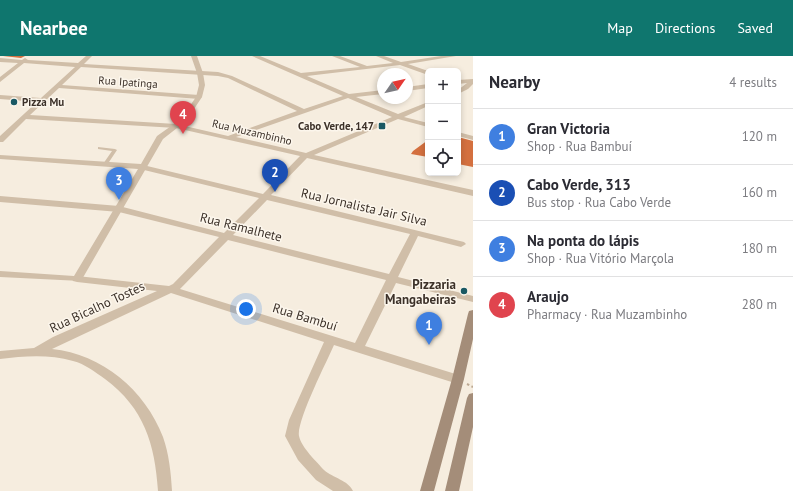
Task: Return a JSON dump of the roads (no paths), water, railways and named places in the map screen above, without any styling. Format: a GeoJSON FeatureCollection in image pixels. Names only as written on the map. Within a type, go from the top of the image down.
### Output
{"type":"FeatureCollection","features":[{"type":"Feature","properties":{"kind":"main road"},"geometry":{"type":"LineString","coordinates":[[427,491],[458,379],[473,314]]}},
{"type":"Feature","properties":{"kind":"main road"},"geometry":{"type":"LineString","coordinates":[[453,491],[473,398]]}},
{"type":"Feature","properties":{"kind":"street"},"geometry":{"type":"LineString","coordinates":[[0,80],[29,56]]}},
{"type":"Feature","properties":{"kind":"street"},"geometry":{"type":"LineString","coordinates":[[0,140],[89,56]]}},
{"type":"Feature","properties":{"kind":"street"},"geometry":{"type":"LineString","coordinates":[[77,279],[160,138],[184,120],[198,97],[202,85],[200,73],[194,56]]}},
{"type":"Feature","properties":{"kind":"street"},"geometry":{"type":"LineString","coordinates":[[255,56],[398,117],[425,124]]}},
{"type":"Feature","properties":{"kind":"street"},"geometry":{"type":"LineString","coordinates":[[335,56],[368,68]]}},
{"type":"Feature","properties":{"kind":"street"},"geometry":{"type":"LineString","coordinates":[[379,56],[425,72]]}},
{"type":"Feature","properties":{"kind":"street"},"geometry":{"type":"LineString","coordinates":[[299,75],[368,68],[454,56]]}},
{"type":"Feature","properties":{"kind":"street"},"geometry":{"type":"LineString","coordinates":[[0,60],[218,74],[230,77],[304,112]]}},
{"type":"Feature","properties":{"kind":"street"},"geometry":{"type":"LineString","coordinates":[[461,83],[473,81]]}},
{"type":"Feature","properties":{"kind":"street"},"geometry":{"type":"LineString","coordinates":[[461,90],[473,81]]}},
{"type":"Feature","properties":{"kind":"street"},"geometry":{"type":"LineString","coordinates":[[461,85],[466,88]]}},
{"type":"Feature","properties":{"kind":"street","name":"Rua Ipatinga"},"geometry":{"type":"LineString","coordinates":[[56,86],[198,97]]}},
{"type":"Feature","properties":{"kind":"street"},"geometry":{"type":"LineString","coordinates":[[413,88],[425,86]]}},
{"type":"Feature","properties":{"kind":"street"},"geometry":{"type":"LineString","coordinates":[[228,138],[348,96],[377,93]]}},
{"type":"Feature","properties":{"kind":"street"},"geometry":{"type":"LineString","coordinates":[[0,97],[42,100]]}},
{"type":"Feature","properties":{"kind":"street"},"geometry":{"type":"LineString","coordinates":[[305,156],[425,105]]}},
{"type":"Feature","properties":{"kind":"street","name":"Rua Muzambinho"},"geometry":{"type":"LineString","coordinates":[[24,117],[176,126],[473,193]]}},
{"type":"Feature","properties":{"kind":"street"},"geometry":{"type":"LineString","coordinates":[[461,135],[473,138]]}},
{"type":"Feature","properties":{"kind":"street","name":"Rua Bicalho Tostes"},"geometry":{"type":"LineString","coordinates":[[35,353],[57,340],[177,286],[305,156]]}},
{"type":"Feature","properties":{"kind":"street","name":"Rua Jornalista Jair Silva"},"geometry":{"type":"LineString","coordinates":[[0,157],[143,167],[462,244]]}},
{"type":"Feature","properties":{"kind":"street","name":"Rua Ramalhete"},"geometry":{"type":"LineString","coordinates":[[0,199],[119,209],[473,299]]}},
{"type":"Feature","properties":{"kind":"street"},"geometry":{"type":"LineString","coordinates":[[358,348],[415,233]]}},
{"type":"Feature","properties":{"kind":"street","name":"Rua Bambuí"},"geometry":{"type":"LineString","coordinates":[[0,274],[77,279],[170,289],[197,299],[458,379]]}},
{"type":"Feature","properties":{"kind":"street"},"geometry":{"type":"LineString","coordinates":[[331,340],[294,420],[292,436],[303,456],[322,476],[346,491]]}},
{"type":"Feature","properties":{"kind":"street"},"geometry":{"type":"LineString","coordinates":[[0,355],[35,353],[71,356],[91,364],[112,377],[143,408],[155,434],[161,452],[165,491]]}},
{"type":"Feature","properties":{"kind":"lane"},"geometry":{"type":"LineString","coordinates":[[99,148],[115,150],[105,164]]}},
{"type":"Feature","properties":{"kind":"place","name":"Pizza Mu"},"geometry":{"type":"Point","coordinates":[14,102]}},
{"type":"Feature","properties":{"kind":"place","name":"Cabo Verde, 147"},"geometry":{"type":"Point","coordinates":[382,126]}},
{"type":"Feature","properties":{"kind":"place","name":"Araujo"},"geometry":{"type":"Point","coordinates":[183,134]}},
{"type":"Feature","properties":{"kind":"place","name":"Cabo Verde, 313"},"geometry":{"type":"Point","coordinates":[275,192]}},
{"type":"Feature","properties":{"kind":"place","name":"Na ponta do lápis"},"geometry":{"type":"Point","coordinates":[119,200]}},
{"type":"Feature","properties":{"kind":"place","name":"Pizzaria Mangabeiras"},"geometry":{"type":"Point","coordinates":[464,291]}},
{"type":"Feature","properties":{"kind":"place","name":"Gran Victoria"},"geometry":{"type":"Point","coordinates":[429,345]}}]}
